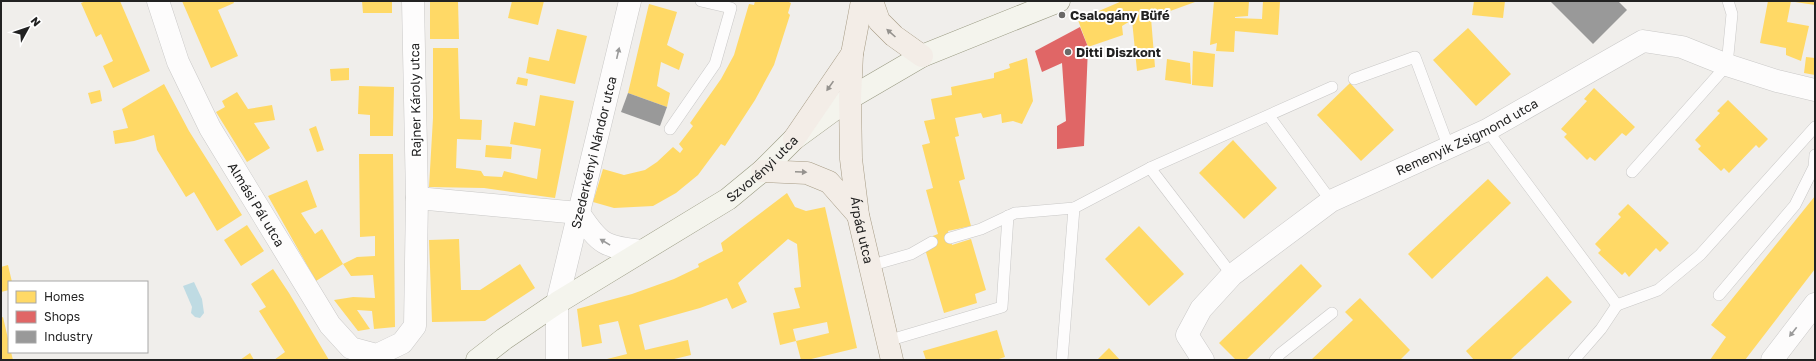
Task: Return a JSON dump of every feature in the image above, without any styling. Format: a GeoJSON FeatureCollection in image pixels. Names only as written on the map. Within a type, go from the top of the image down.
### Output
{"type":"FeatureCollection","features":[{"type":"Feature","properties":{"kind":"main road","name":"Árpád utca"},"geometry":{"type":"LineString","coordinates":[[862,1],[852,54],[850,98],[851,159],[858,215],[889,350]]}},
{"type":"Feature","properties":{"kind":"main road"},"geometry":{"type":"LineString","coordinates":[[872,1],[878,21],[894,36],[922,56]]}},
{"type":"Feature","properties":{"kind":"main road","name":"Szvorényi utca"},"geometry":{"type":"LineString","coordinates":[[477,360],[504,339],[557,303],[728,199],[762,171],[794,139],[850,98],[922,56],[1059,1]]}},
{"type":"Feature","properties":{"kind":"main road"},"geometry":{"type":"LineString","coordinates":[[794,139],[852,54]]}},
{"type":"Feature","properties":{"kind":"main road"},"geometry":{"type":"LineString","coordinates":[[762,171],[807,172],[829,182],[858,215]]}},
{"type":"Feature","properties":{"kind":"street","name":"Almási Pál utca"},"geometry":{"type":"LineString","coordinates":[[158,1],[178,62],[210,128],[330,325],[351,348],[377,355],[402,343]]}},
{"type":"Feature","properties":{"kind":"street","name":"Rajner Károly utca"},"geometry":{"type":"LineString","coordinates":[[402,343],[415,326],[417,198],[413,1]]}},
{"type":"Feature","properties":{"kind":"street","name":"Szederkényi Nándor utca"},"geometry":{"type":"LineString","coordinates":[[557,360],[557,303],[630,1]]}},
{"type":"Feature","properties":{"kind":"street","name":"Remenyik Zsigmond utca"},"geometry":{"type":"LineString","coordinates":[[1203,360],[1187,335],[1200,309],[1232,276],[1331,201],[1487,130],[1643,41],[1682,47],[1727,65],[1815,90]]}},
{"type":"Feature","properties":{"kind":"street"},"geometry":{"type":"LineString","coordinates":[[417,198],[579,213],[594,236],[615,248],[642,251]]}},
{"type":"Feature","properties":{"kind":"street"},"geometry":{"type":"LineString","coordinates":[[1772,360],[1815,304]]}},
{"type":"Feature","properties":{"kind":"lane"},"geometry":{"type":"LineString","coordinates":[[670,129],[715,64],[731,8],[701,1]]}},
{"type":"Feature","properties":{"kind":"lane"},"geometry":{"type":"LineString","coordinates":[[1632,172],[1727,65],[1732,14],[1728,1]]}},
{"type":"Feature","properties":{"kind":"lane"},"geometry":{"type":"LineString","coordinates":[[1354,79],[1415,57],[1449,148]]}},
{"type":"Feature","properties":{"kind":"lane"},"geometry":{"type":"LineString","coordinates":[[950,238],[981,229],[1015,213],[1074,208],[1150,168],[1332,87]]}},
{"type":"Feature","properties":{"kind":"lane"},"geometry":{"type":"LineString","coordinates":[[1269,116],[1331,201]]}},
{"type":"Feature","properties":{"kind":"lane"},"geometry":{"type":"LineString","coordinates":[[1574,360],[1601,329],[1617,306],[1658,290],[1700,255],[1815,127]]}},
{"type":"Feature","properties":{"kind":"lane"},"geometry":{"type":"LineString","coordinates":[[1487,130],[1617,306]]}},
{"type":"Feature","properties":{"kind":"lane"},"geometry":{"type":"LineString","coordinates":[[1719,295],[1795,205],[1814,167],[1815,155]]}},
{"type":"Feature","properties":{"kind":"lane"},"geometry":{"type":"LineString","coordinates":[[1150,168],[1232,276]]}},
{"type":"Feature","properties":{"kind":"lane"},"geometry":{"type":"LineString","coordinates":[[1062,360],[1074,208]]}},
{"type":"Feature","properties":{"kind":"lane"},"geometry":{"type":"LineString","coordinates":[[889,350],[1002,307],[1008,216]]}},
{"type":"Feature","properties":{"kind":"lane"},"geometry":{"type":"LineString","coordinates":[[869,266],[911,254],[932,242]]}},
{"type":"Feature","properties":{"kind":"lane"},"geometry":{"type":"LineString","coordinates":[[1275,360],[1332,312]]}},
{"type":"Feature","properties":{"kind":"water"},"geometry":{"type":"Polygon","coordinates":[[[194,282],[202,299],[204,313],[200,318],[195,317],[191,313],[192,307],[183,286],[194,282]]]}},
{"type":"Feature","properties":{"kind":"building: Homes"},"geometry":{"type":"Polygon","coordinates":[[[86,1],[120,1],[150,71],[113,88],[103,66],[113,61],[101,34],[96,37],[81,3],[86,1]]]}},
{"type":"Feature","properties":{"kind":"building: Homes"},"geometry":{"type":"Polygon","coordinates":[[[182,1],[233,1],[234,3],[218,10],[238,56],[211,68],[182,1]]]}},
{"type":"Feature","properties":{"kind":"building: Homes"},"geometry":{"type":"Polygon","coordinates":[[[362,1],[392,1],[392,13],[363,13],[362,1]]]}},
{"type":"Feature","properties":{"kind":"building: Homes"},"geometry":{"type":"Polygon","coordinates":[[[430,1],[458,1],[459,39],[430,39],[430,1]]]}},
{"type":"Feature","properties":{"kind":"building: Homes"},"geometry":{"type":"Polygon","coordinates":[[[512,1],[544,1],[538,25],[508,18],[512,1]]]}},
{"type":"Feature","properties":{"kind":"building: Homes"},"geometry":{"type":"Polygon","coordinates":[[[755,1],[787,1],[791,3],[788,13],[790,15],[774,65],[755,100],[725,146],[721,144],[698,175],[676,193],[653,206],[614,208],[593,202],[603,169],[624,175],[645,170],[657,162],[673,147],[680,153],[683,149],[679,144],[693,126],[690,123],[721,79],[734,55],[749,4],[754,5],[755,1]]]}},
{"type":"Feature","properties":{"kind":"building: Homes"},"geometry":{"type":"Polygon","coordinates":[[[1122,1],[1195,2],[1151,18],[1155,67],[1137,71],[1132,20],[1122,26],[1123,35],[1088,47],[1078,20],[1122,1]]]}},
{"type":"Feature","properties":{"kind":"building: Homes"},"geometry":{"type":"Polygon","coordinates":[[[1214,1],[1249,1],[1248,16],[1235,18],[1262,19],[1263,1],[1280,1],[1278,35],[1235,31],[1234,52],[1216,51],[1217,43],[1210,45],[1214,1]]]}},
{"type":"Feature","properties":{"kind":"building: Homes"},"geometry":{"type":"Polygon","coordinates":[[[1474,1],[1505,1],[1503,18],[1472,15],[1474,1]]]}},
{"type":"Feature","properties":{"kind":"building: Homes"},"geometry":{"type":"Polygon","coordinates":[[[1768,1],[1791,1],[1787,22],[1809,26],[1801,61],[1786,55],[1786,48],[1760,43],[1768,1]]]}},
{"type":"Feature","properties":{"kind":"building: Homes"},"geometry":{"type":"Polygon","coordinates":[[[1815,1],[1815,5],[1795,2],[1815,1]]]}},
{"type":"Feature","properties":{"kind":"building: Homes"},"geometry":{"type":"Polygon","coordinates":[[[649,4],[677,12],[667,45],[684,54],[679,70],[661,62],[657,86],[670,93],[667,107],[628,93],[649,4]]]}},
{"type":"Feature","properties":{"kind":"building: Homes"},"geometry":{"type":"Polygon","coordinates":[[[1468,28],[1511,74],[1476,106],[1433,60],[1468,28]]]}},
{"type":"Feature","properties":{"kind":"building: Homes"},"geometry":{"type":"Polygon","coordinates":[[[557,29],[587,36],[575,84],[526,73],[529,57],[549,61],[557,29]]]}},
{"type":"Feature","properties":{"kind":"building: Homes"},"geometry":{"type":"Polygon","coordinates":[[[433,48],[458,48],[460,119],[482,120],[481,140],[457,139],[456,168],[481,171],[484,176],[502,177],[504,171],[537,179],[541,149],[510,144],[514,122],[535,126],[540,95],[574,101],[555,198],[484,188],[429,187],[433,118],[433,48]]]}},
{"type":"Feature","properties":{"kind":"building: Homes"},"geometry":{"type":"Polygon","coordinates":[[[1193,51],[1215,54],[1213,87],[1192,85],[1193,51]]]}},
{"type":"Feature","properties":{"kind":"building: Homes"},"geometry":{"type":"Polygon","coordinates":[[[1806,57],[1815,58],[1815,75],[1804,73],[1806,57]]]}},
{"type":"Feature","properties":{"kind":"building: Homes"},"geometry":{"type":"Polygon","coordinates":[[[1027,58],[1033,101],[1022,124],[1013,121],[1002,123],[1001,114],[983,118],[981,113],[955,118],[959,136],[955,137],[965,179],[959,181],[971,226],[948,231],[952,245],[971,239],[986,290],[975,294],[977,303],[944,313],[925,249],[933,247],[930,237],[938,234],[926,190],[933,188],[922,145],[930,143],[924,121],[935,119],[931,99],[952,95],[951,87],[994,78],[994,73],[1010,68],[1009,64],[1027,58]]]}},
{"type":"Feature","properties":{"kind":"building: Homes"},"geometry":{"type":"Polygon","coordinates":[[[1167,59],[1190,63],[1191,84],[1165,80],[1167,59]]]}},
{"type":"Feature","properties":{"kind":"building: Homes"},"geometry":{"type":"Polygon","coordinates":[[[349,68],[349,80],[331,81],[330,69],[349,68]]]}},
{"type":"Feature","properties":{"kind":"building: Homes"},"geometry":{"type":"Polygon","coordinates":[[[518,77],[528,79],[527,86],[516,84],[518,77]]]}},
{"type":"Feature","properties":{"kind":"building: Homes"},"geometry":{"type":"Polygon","coordinates":[[[1350,83],[1394,130],[1361,161],[1317,115],[1350,83]]]}},
{"type":"Feature","properties":{"kind":"building: Homes"},"geometry":{"type":"Polygon","coordinates":[[[164,84],[189,131],[242,215],[217,231],[194,192],[186,197],[157,150],[154,135],[134,141],[115,144],[113,131],[128,128],[122,109],[164,84]]]}},
{"type":"Feature","properties":{"kind":"building: Homes"},"geometry":{"type":"Polygon","coordinates":[[[359,86],[394,87],[393,136],[370,136],[370,115],[358,114],[359,86]]]}},
{"type":"Feature","properties":{"kind":"building: Homes"},"geometry":{"type":"Polygon","coordinates":[[[1594,88],[1635,127],[1626,136],[1622,133],[1595,161],[1590,157],[1587,160],[1564,137],[1567,134],[1561,129],[1587,101],[1584,99],[1594,88]]]}},
{"type":"Feature","properties":{"kind":"building: Homes"},"geometry":{"type":"Polygon","coordinates":[[[100,90],[102,101],[91,104],[88,93],[100,90]]]}},
{"type":"Feature","properties":{"kind":"building: Homes"},"geometry":{"type":"Polygon","coordinates":[[[237,92],[248,109],[272,105],[275,120],[254,123],[270,148],[247,162],[216,112],[225,107],[222,101],[237,92]]]}},
{"type":"Feature","properties":{"kind":"building: Homes"},"geometry":{"type":"Polygon","coordinates":[[[1728,100],[1768,139],[1759,148],[1756,145],[1729,173],[1724,168],[1721,171],[1698,149],[1701,146],[1695,140],[1720,113],[1717,111],[1728,100]]]}},
{"type":"Feature","properties":{"kind":"building: Homes"},"geometry":{"type":"Polygon","coordinates":[[[316,126],[324,150],[317,152],[309,129],[316,126]]]}},
{"type":"Feature","properties":{"kind":"building: Homes"},"geometry":{"type":"Polygon","coordinates":[[[1233,140],[1277,188],[1244,219],[1199,173],[1233,140]]]}},
{"type":"Feature","properties":{"kind":"building: Homes"},"geometry":{"type":"Polygon","coordinates":[[[486,145],[512,147],[511,159],[485,157],[486,145]]]}},
{"type":"Feature","properties":{"kind":"building: Homes"},"geometry":{"type":"Polygon","coordinates":[[[359,154],[393,154],[395,327],[374,329],[372,311],[357,310],[370,329],[358,331],[334,300],[353,297],[375,298],[373,275],[351,276],[343,264],[357,257],[375,256],[375,236],[360,237],[359,154]]]}},
{"type":"Feature","properties":{"kind":"building: Homes"},"geometry":{"type":"Polygon","coordinates":[[[1488,179],[1511,203],[1432,279],[1408,254],[1488,179]]]}},
{"type":"Feature","properties":{"kind":"building: Homes"},"geometry":{"type":"Polygon","coordinates":[[[307,180],[317,207],[301,213],[315,234],[322,229],[343,264],[316,281],[268,196],[307,180]]]}},
{"type":"Feature","properties":{"kind":"building: Homes"},"geometry":{"type":"Polygon","coordinates":[[[787,193],[795,207],[806,211],[825,207],[857,348],[807,360],[801,360],[796,341],[780,345],[773,313],[800,308],[794,288],[801,287],[797,244],[788,239],[738,283],[747,302],[732,309],[727,298],[700,308],[639,325],[645,350],[688,340],[691,355],[670,360],[603,360],[627,354],[618,321],[599,325],[602,343],[582,347],[577,309],[632,294],[674,279],[699,267],[698,264],[723,251],[721,243],[787,193]],[[827,322],[793,329],[796,341],[829,333],[827,322]]]}},
{"type":"Feature","properties":{"kind":"building: Homes"},"geometry":{"type":"Polygon","coordinates":[[[1815,196],[1815,269],[1745,360],[1710,360],[1726,337],[1711,325],[1815,196]]]}},
{"type":"Feature","properties":{"kind":"building: Homes"},"geometry":{"type":"Polygon","coordinates":[[[1628,204],[1669,243],[1660,252],[1656,248],[1629,277],[1625,272],[1622,275],[1598,253],[1601,250],[1595,244],[1621,217],[1618,214],[1628,204]]]}},
{"type":"Feature","properties":{"kind":"building: Homes"},"geometry":{"type":"Polygon","coordinates":[[[247,225],[264,251],[241,266],[224,240],[247,225]]]}},
{"type":"Feature","properties":{"kind":"building: Homes"},"geometry":{"type":"Polygon","coordinates":[[[1139,226],[1184,274],[1149,306],[1105,259],[1139,226]]]}},
{"type":"Feature","properties":{"kind":"building: Homes"},"geometry":{"type":"Polygon","coordinates":[[[459,239],[461,290],[480,290],[520,264],[535,288],[485,321],[432,322],[429,240],[459,239]]]}},
{"type":"Feature","properties":{"kind":"building: Homes"},"geometry":{"type":"Polygon","coordinates":[[[1301,264],[1322,286],[1246,360],[1236,360],[1219,343],[1301,264]]]}},
{"type":"Feature","properties":{"kind":"building: Homes"},"geometry":{"type":"Polygon","coordinates":[[[8,265],[12,281],[8,281],[8,290],[1,292],[1,267],[8,265]]]}},
{"type":"Feature","properties":{"kind":"building: Homes"},"geometry":{"type":"Polygon","coordinates":[[[273,269],[329,360],[274,360],[285,352],[259,311],[266,307],[251,284],[273,269]]]}},
{"type":"Feature","properties":{"kind":"building: Homes"},"geometry":{"type":"Polygon","coordinates":[[[1547,276],[1572,302],[1510,360],[1474,360],[1466,351],[1547,276]]]}},
{"type":"Feature","properties":{"kind":"building: Homes"},"geometry":{"type":"Polygon","coordinates":[[[1360,298],[1410,350],[1400,360],[1311,360],[1353,320],[1345,312],[1360,298]]]}},
{"type":"Feature","properties":{"kind":"building: Homes"},"geometry":{"type":"Polygon","coordinates":[[[3,317],[8,339],[8,353],[11,353],[13,360],[1,360],[1,318],[3,317]]]}},
{"type":"Feature","properties":{"kind":"building: Homes"},"geometry":{"type":"Polygon","coordinates":[[[997,330],[1005,357],[996,360],[926,360],[923,351],[997,330]]]}},
{"type":"Feature","properties":{"kind":"building: Homes"},"geometry":{"type":"Polygon","coordinates":[[[1109,348],[1120,360],[1097,360],[1109,348]]]}},
{"type":"Feature","properties":{"kind":"building: Homes"},"geometry":{"type":"Polygon","coordinates":[[[250,353],[254,360],[240,360],[250,353]]]}},
{"type":"Feature","properties":{"kind":"building: Shops"},"geometry":{"type":"Polygon","coordinates":[[[1080,27],[1088,47],[1084,146],[1057,149],[1057,126],[1066,121],[1062,63],[1042,72],[1035,51],[1080,27]]]}},
{"type":"Feature","properties":{"kind":"building: Industry"},"geometry":{"type":"Polygon","coordinates":[[[1550,1],[1618,1],[1627,10],[1593,44],[1550,1]]]}},
{"type":"Feature","properties":{"kind":"building: Industry"},"geometry":{"type":"Polygon","coordinates":[[[628,93],[667,107],[660,126],[621,112],[628,93]]]}},
{"type":"Feature","properties":{"kind":"place","name":"Csalogány Büfé"},"geometry":{"type":"Point","coordinates":[1062,15]}},
{"type":"Feature","properties":{"kind":"place","name":"Ditti Diszkont"},"geometry":{"type":"Point","coordinates":[1068,52]}}]}
